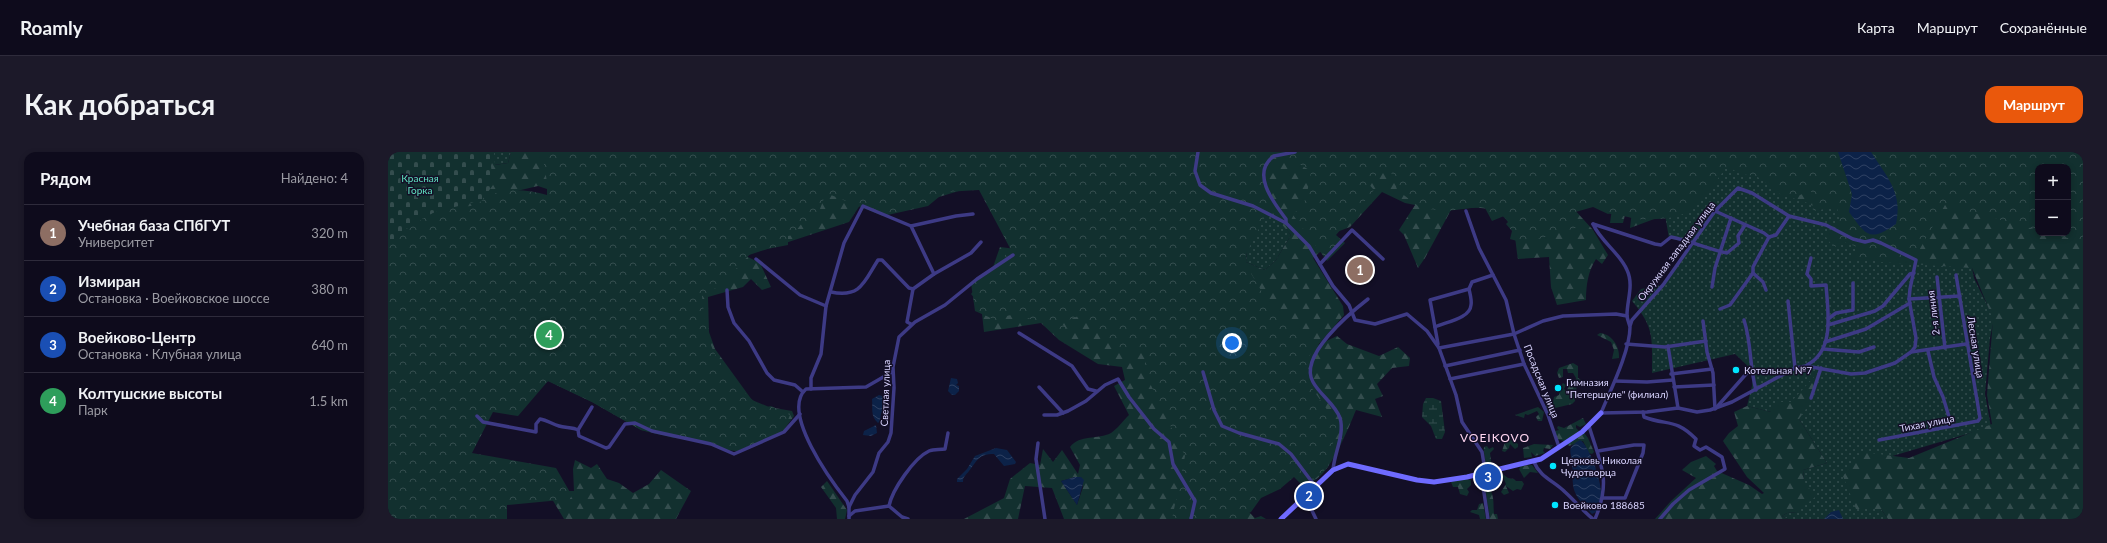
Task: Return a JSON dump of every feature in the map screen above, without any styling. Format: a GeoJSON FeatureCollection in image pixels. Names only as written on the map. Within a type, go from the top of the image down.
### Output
{"type":"FeatureCollection","features":[{"type":"Feature","properties":{"kind":"street"},"geometry":{"type":"LineString","coordinates":[[1198,152],[1195,176],[1198,182],[1205,189],[1222,197],[1267,212],[1286,223],[1309,246],[1335,290],[1348,305],[1350,313],[1355,320],[1375,324],[1407,314],[1427,331],[1439,348]]}},
{"type":"Feature","properties":{"kind":"street"},"geometry":{"type":"LineString","coordinates":[[1286,223],[1286,219],[1266,190],[1264,184],[1264,172],[1274,156],[1295,152]]}},
{"type":"Feature","properties":{"kind":"street","name":"Окружная западная улица"},"geometry":{"type":"LineString","coordinates":[[1630,326],[1632,320],[1663,285],[1715,211],[1738,188],[1752,193],[1789,216]]}},
{"type":"Feature","properties":{"kind":"street"},"geometry":{"type":"LineString","coordinates":[[811,389],[811,378],[821,354],[826,306],[844,243],[863,206],[911,226],[956,216],[973,214]]}},
{"type":"Feature","properties":{"kind":"street","name":"Посадская улица"},"geometry":{"type":"LineString","coordinates":[[1466,211],[1479,248],[1506,300],[1514,334],[1524,364],[1548,415],[1559,447]]}},
{"type":"Feature","properties":{"kind":"street"},"geometry":{"type":"LineString","coordinates":[[1715,211],[1764,233],[1769,237]]}},
{"type":"Feature","properties":{"kind":"street"},"geometry":{"type":"LineString","coordinates":[[1600,413],[1642,412],[1678,408],[1697,412],[1715,409],[1732,402],[1795,368],[1806,366],[1850,374],[1865,373],[1895,362],[1911,352],[1915,347],[1916,338],[1910,301],[1916,260],[1873,240],[1865,242],[1853,239],[1826,225],[1789,216],[1776,235],[1769,237],[1753,267],[1752,273],[1730,305],[1720,309]]}},
{"type":"Feature","properties":{"kind":"street"},"geometry":{"type":"LineString","coordinates":[[1712,287],[1720,251],[1731,218]]}},
{"type":"Feature","properties":{"kind":"street"},"geometry":{"type":"LineString","coordinates":[[1281,519],[1333,470],[1348,464],[1417,480],[1434,482],[1476,475],[1534,462],[1548,456],[1589,426],[1600,413],[1615,381],[1630,326],[1627,316],[1630,299],[1630,277],[1627,269],[1599,236],[1593,224],[1655,244],[1661,245],[1671,237],[1693,242],[1709,249],[1727,253],[1738,243],[1738,236],[1745,225]]}},
{"type":"Feature","properties":{"kind":"street"},"geometry":{"type":"LineString","coordinates":[[911,226],[934,274]]}},
{"type":"Feature","properties":{"kind":"street"},"geometry":{"type":"LineString","coordinates":[[1320,264],[1352,230],[1383,259]]}},
{"type":"Feature","properties":{"kind":"street"},"geometry":{"type":"LineString","coordinates":[[911,324],[907,322],[913,289],[934,274],[971,253],[981,242]]}},
{"type":"Feature","properties":{"kind":"street","name":"Светлая улица"},"geometry":{"type":"LineString","coordinates":[[849,507],[855,496],[873,472],[879,453],[888,442],[891,433],[894,388],[892,372],[895,350],[899,337],[911,324],[945,305],[977,279],[1013,255]]}},
{"type":"Feature","properties":{"kind":"street"},"geometry":{"type":"LineString","coordinates":[[1806,366],[1817,360],[1823,349],[1828,325],[1826,285],[1811,286],[1811,279],[1807,274],[1811,258]]}},
{"type":"Feature","properties":{"kind":"street"},"geometry":{"type":"LineString","coordinates":[[756,259],[800,295],[826,306]]}},
{"type":"Feature","properties":{"kind":"street"},"geometry":{"type":"LineString","coordinates":[[831,292],[845,294],[860,288],[878,260],[882,260],[909,288],[913,289]]}},
{"type":"Feature","properties":{"kind":"street"},"geometry":{"type":"LineString","coordinates":[[1752,273],[1763,282],[1766,290]]}},
{"type":"Feature","properties":{"kind":"street"},"geometry":{"type":"LineString","coordinates":[[1828,325],[1876,311],[1883,306],[1910,274],[1914,273]]}},
{"type":"Feature","properties":{"kind":"street"},"geometry":{"type":"LineString","coordinates":[[1435,327],[1460,318],[1470,311],[1472,304],[1469,289],[1472,282],[1493,275]]}},
{"type":"Feature","properties":{"kind":"street","name":"Лесная улица"},"geometry":{"type":"LineString","coordinates":[[1956,275],[1966,344],[1978,403],[1980,418],[1978,421]]}},
{"type":"Feature","properties":{"kind":"street","name":"2-я линия"},"geometry":{"type":"LineString","coordinates":[[1937,277],[1945,348]]}},
{"type":"Feature","properties":{"kind":"street"},"geometry":{"type":"LineString","coordinates":[[1828,319],[1836,313],[1853,310],[1853,283]]}},
{"type":"Feature","properties":{"kind":"street"},"geometry":{"type":"LineString","coordinates":[[1469,289],[1430,300],[1439,348],[1456,395],[1462,422],[1482,452],[1485,473],[1483,480],[1488,519]]}},
{"type":"Feature","properties":{"kind":"street"},"geometry":{"type":"LineString","coordinates":[[727,290],[728,307],[734,323],[749,341],[767,373],[774,380],[795,385],[803,392]]}},
{"type":"Feature","properties":{"kind":"street"},"geometry":{"type":"LineString","coordinates":[[1825,342],[1866,329],[1910,301],[1960,296]]}},
{"type":"Feature","properties":{"kind":"street"},"geometry":{"type":"LineString","coordinates":[[1333,470],[1340,432],[1340,420],[1337,412],[1312,381],[1310,364],[1316,350],[1350,313],[1368,299]]}},
{"type":"Feature","properties":{"kind":"street"},"geometry":{"type":"LineString","coordinates":[[1788,301],[1795,368]]}},
{"type":"Feature","properties":{"kind":"street"},"geometry":{"type":"LineString","coordinates":[[1439,348],[1514,334],[1543,321],[1562,316],[1616,314],[1627,316]]}},
{"type":"Feature","properties":{"kind":"street"},"geometry":{"type":"LineString","coordinates":[[1744,320],[1751,348],[1750,365],[1756,389]]}},
{"type":"Feature","properties":{"kind":"street"},"geometry":{"type":"LineString","coordinates":[[1703,321],[1712,369],[1715,409]]}},
{"type":"Feature","properties":{"kind":"street"},"geometry":{"type":"LineString","coordinates":[[1019,333],[1072,366],[1088,389],[1097,390]]}},
{"type":"Feature","properties":{"kind":"street"},"geometry":{"type":"LineString","coordinates":[[1626,344],[1651,347],[1706,341]]}},
{"type":"Feature","properties":{"kind":"street"},"geometry":{"type":"LineString","coordinates":[[1911,352],[1928,351],[1966,344]]}},
{"type":"Feature","properties":{"kind":"street"},"geometry":{"type":"LineString","coordinates":[[1668,346],[1671,374],[1678,408]]}},
{"type":"Feature","properties":{"kind":"street"},"geometry":{"type":"LineString","coordinates":[[1823,349],[1859,352],[1874,347]]}},
{"type":"Feature","properties":{"kind":"street"},"geometry":{"type":"LineString","coordinates":[[1445,366],[1520,350]]}},
{"type":"Feature","properties":{"kind":"street"},"geometry":{"type":"LineString","coordinates":[[1928,351],[1934,377],[1944,397],[1950,420]]}},
{"type":"Feature","properties":{"kind":"street"},"geometry":{"type":"LineString","coordinates":[[1450,378],[1524,364]]}},
{"type":"Feature","properties":{"kind":"street"},"geometry":{"type":"LineString","coordinates":[[1811,398],[1821,368]]}},
{"type":"Feature","properties":{"kind":"street"},"geometry":{"type":"LineString","coordinates":[[1671,374],[1712,369]]}},
{"type":"Feature","properties":{"kind":"street"},"geometry":{"type":"LineString","coordinates":[[803,392],[811,389],[866,387],[892,372]]}},
{"type":"Feature","properties":{"kind":"street"},"geometry":{"type":"LineString","coordinates":[[1203,372],[1214,410],[1222,426],[1239,433],[1279,444],[1291,454],[1316,486]]}},
{"type":"Feature","properties":{"kind":"street"},"geometry":{"type":"LineString","coordinates":[[1715,409],[1747,372]]}},
{"type":"Feature","properties":{"kind":"street"},"geometry":{"type":"LineString","coordinates":[[1044,415],[1063,413],[1086,401],[1097,390],[1118,379],[1129,397],[1154,429],[1168,442],[1176,470],[1193,494],[1196,501],[1191,514],[1191,519]]}},
{"type":"Feature","properties":{"kind":"street"},"geometry":{"type":"LineString","coordinates":[[1615,381],[1673,380]]}},
{"type":"Feature","properties":{"kind":"street"},"geometry":{"type":"LineString","coordinates":[[1674,387],[1714,385]]}},
{"type":"Feature","properties":{"kind":"street"},"geometry":{"type":"LineString","coordinates":[[1039,387],[1063,413]]}},
{"type":"Feature","properties":{"kind":"street"},"geometry":{"type":"LineString","coordinates":[[803,392],[799,406],[800,414],[817,458],[849,507],[855,511]]}},
{"type":"Feature","properties":{"kind":"street"},"geometry":{"type":"LineString","coordinates":[[592,407],[578,430],[579,436],[606,448],[609,447],[625,424],[635,423],[652,431],[710,444],[734,454],[784,432],[800,414]]}},
{"type":"Feature","properties":{"kind":"street"},"geometry":{"type":"LineString","coordinates":[[1642,412],[1644,417],[1651,420],[1682,426],[1696,439],[1694,446],[1700,450],[1706,448],[1722,457],[1725,469],[1689,490],[1673,504],[1660,519]]}},
{"type":"Feature","properties":{"kind":"street"},"geometry":{"type":"LineString","coordinates":[[477,416],[483,422],[536,432],[536,424],[540,419],[578,430]]}},
{"type":"Feature","properties":{"kind":"street","name":"Тихая улица"},"geometry":{"type":"LineString","coordinates":[[1879,440],[1978,421]]}},
{"type":"Feature","properties":{"kind":"street"},"geometry":{"type":"LineString","coordinates":[[1534,462],[1536,469],[1542,475],[1563,490],[1594,519],[1603,498],[1604,475],[1598,451],[1589,426]]}},
{"type":"Feature","properties":{"kind":"street"},"geometry":{"type":"LineString","coordinates":[[889,506],[900,478],[924,454],[932,450],[945,449],[948,433]]}},
{"type":"Feature","properties":{"kind":"street"},"geometry":{"type":"LineString","coordinates":[[1038,442],[1036,459],[1044,519]]}},
{"type":"Feature","properties":{"kind":"street"},"geometry":{"type":"LineString","coordinates":[[1598,451],[1634,444],[1644,445],[1643,453],[1625,498],[1603,498]]}},
{"type":"Feature","properties":{"kind":"street"},"geometry":{"type":"LineString","coordinates":[[1476,475],[1478,478],[1483,480]]}},
{"type":"Feature","properties":{"kind":"street"},"geometry":{"type":"LineString","coordinates":[[1305,496],[1316,519]]}},
{"type":"Feature","properties":{"kind":"street"},"geometry":{"type":"LineString","coordinates":[[849,518],[855,511],[889,506],[902,517],[908,519]]}},
{"type":"Feature","properties":{"kind":"street"},"geometry":{"type":"LineString","coordinates":[[849,507],[849,518]]}},
{"type":"Feature","properties":{"kind":"green space"},"geometry":{"type":"Polygon","coordinates":[[[388,152],[494,152],[495,165],[508,163],[511,152],[1359,152],[1665,215],[1630,228],[1632,211],[1626,211],[1623,223],[1610,223],[1612,209],[1600,204],[1573,208],[1593,230],[1608,255],[1602,264],[1596,259],[1591,268],[1586,289],[1586,300],[1557,305],[1551,287],[1549,257],[1518,259],[1513,228],[1505,218],[1498,213],[1484,208],[1451,210],[1418,268],[1404,235],[1399,230],[1415,205],[1405,203],[1382,192],[1350,227],[1329,235],[1326,247],[1313,258],[1343,306],[1344,315],[1318,345],[1337,336],[1347,344],[1379,356],[1398,347],[1410,358],[1409,366],[1392,368],[1377,384],[1383,396],[1375,399],[1382,417],[1356,410],[1338,450],[1326,470],[1319,477],[1312,482],[1295,460],[1246,509],[1255,518],[1261,516],[1266,519],[1064,519],[1052,488],[1025,486],[1018,519],[964,519],[1004,498],[1010,479],[1030,463],[1040,465],[1043,449],[1053,462],[1062,450],[1078,474],[1080,465],[1070,447],[1079,440],[1111,433],[1129,415],[1114,386],[1125,380],[1122,367],[1098,364],[1059,340],[1041,323],[984,332],[981,305],[971,294],[993,267],[1000,247],[1016,249],[982,184],[886,213],[864,199],[849,222],[746,256],[760,263],[771,287],[762,290],[751,279],[743,287],[708,297],[709,332],[715,349],[752,400],[769,407],[792,411],[794,416],[783,431],[737,451],[724,450],[704,439],[674,438],[641,430],[592,402],[548,381],[517,411],[559,193],[538,186],[499,195],[388,258],[388,152]],[[1266,214],[1247,248],[1246,262],[1265,270],[1276,260],[1291,235],[1278,220],[1266,214]],[[1081,477],[1061,481],[1077,505],[1083,487],[1081,477]]]}},
{"type":"Feature","properties":{"kind":"green space","name":"Красная Горка"},"geometry":{"type":"Polygon","coordinates":[[[388,152],[494,152],[491,166],[493,185],[482,200],[435,212],[408,227],[388,250],[388,152]]]}},
{"type":"Feature","properties":{"kind":"green space"},"geometry":{"type":"Polygon","coordinates":[[[494,152],[511,152],[508,163],[494,165],[494,152]]]}},
{"type":"Feature","properties":{"kind":"green space"},"geometry":{"type":"Polygon","coordinates":[[[542,152],[2083,152],[2083,242],[2060,236],[2071,236],[2071,164],[2035,164],[2035,229],[1945,205],[1913,261],[1846,261],[1860,248],[1841,241],[1834,248],[1826,237],[1829,225],[1840,224],[1837,207],[1813,211],[1811,190],[1800,195],[1782,193],[1756,176],[1740,174],[1727,166],[1713,186],[1696,205],[1679,216],[1661,219],[1637,219],[1608,214],[1593,207],[1572,213],[1570,217],[1583,222],[1586,225],[1524,243],[1510,239],[1512,231],[1506,224],[1508,222],[1504,216],[1492,221],[1485,208],[1480,207],[1446,211],[1421,208],[1397,190],[1394,175],[1386,170],[1366,181],[1374,190],[1336,235],[1345,243],[1327,261],[1293,215],[1306,199],[1311,171],[1287,157],[1277,154],[1265,171],[1264,176],[1265,187],[1273,201],[1243,260],[1271,307],[1311,347],[1307,381],[1337,424],[1328,467],[1305,488],[1294,477],[1280,489],[1261,498],[1251,512],[1235,519],[1172,519],[1185,456],[1145,373],[1145,347],[1124,355],[1081,315],[1061,323],[1067,329],[1064,340],[1048,325],[1040,322],[1036,323],[1035,321],[1023,316],[1009,315],[992,322],[991,318],[975,311],[971,283],[997,265],[995,264],[1011,250],[979,190],[945,192],[928,206],[883,216],[826,193],[814,225],[810,226],[802,223],[793,235],[788,236],[788,245],[752,252],[721,285],[702,296],[709,338],[717,358],[735,382],[756,403],[763,408],[771,406],[790,415],[784,430],[771,438],[736,451],[711,443],[641,430],[592,402],[548,381],[518,416],[493,412],[472,453],[556,468],[571,494],[571,499],[507,505],[507,519],[388,519],[388,247],[407,230],[436,212],[444,209],[476,204],[497,192],[518,190],[547,195],[547,182],[542,152]]]}},
{"type":"Feature","properties":{"kind":"green space"},"geometry":{"type":"Polygon","coordinates":[[[2083,152],[2083,519],[1888,519],[1881,509],[1856,509],[1843,476],[1862,452],[1909,458],[1992,424],[1987,395],[1993,319],[1972,268],[1878,262],[1844,226],[1837,204],[1819,209],[1803,201],[1781,195],[1757,171],[1898,203],[2035,165],[2035,236],[2071,236],[2071,164],[2039,164],[2083,152]]]}},
{"type":"Feature","properties":{"kind":"green space"},"geometry":{"type":"Polygon","coordinates":[[[1739,154],[1815,197],[1819,210],[1837,204],[1972,268],[1974,278],[1994,319],[1990,338],[1985,394],[1991,427],[1872,462],[1881,509],[1888,519],[1788,519],[1782,516],[1787,513],[1797,512],[1804,481],[1803,470],[1827,463],[1799,419],[1747,406],[1752,386],[1753,371],[1735,354],[1652,373],[1651,334],[1645,319],[1632,301],[1641,289],[1662,285],[1692,244],[1669,238],[1665,215],[1739,154]]]}},
{"type":"Feature","properties":{"kind":"green space"},"geometry":{"type":"Polygon","coordinates":[[[1266,214],[1278,219],[1291,235],[1276,260],[1265,270],[1246,262],[1247,248],[1266,214]]]}},
{"type":"Feature","properties":{"kind":"green space"},"geometry":{"type":"Polygon","coordinates":[[[1600,333],[1612,338],[1617,346],[1619,358],[1612,359],[1614,350],[1611,342],[1597,335],[1600,333]]]}},
{"type":"Feature","properties":{"kind":"green space"},"geometry":{"type":"Polygon","coordinates":[[[1573,363],[1578,366],[1578,378],[1581,380],[1581,383],[1577,384],[1575,401],[1572,404],[1551,409],[1550,413],[1547,411],[1546,402],[1553,402],[1554,397],[1559,395],[1560,387],[1563,383],[1566,385],[1564,389],[1567,391],[1569,384],[1574,384],[1576,378],[1573,373],[1568,373],[1567,369],[1563,369],[1563,377],[1559,378],[1557,373],[1559,368],[1573,363]]]}},
{"type":"Feature","properties":{"kind":"green space"},"geometry":{"type":"Polygon","coordinates":[[[1815,376],[1819,380],[1808,406],[1799,419],[1827,463],[1803,470],[1804,481],[1815,497],[1797,512],[1787,513],[1782,516],[1788,519],[1655,519],[1671,501],[1696,478],[1682,470],[1691,462],[1706,456],[1716,464],[1714,466],[1717,471],[1749,485],[1762,494],[1764,493],[1747,477],[1723,441],[1729,433],[1738,426],[1734,412],[1747,406],[1771,412],[1778,402],[1791,402],[1815,376]]]}},
{"type":"Feature","properties":{"kind":"green space"},"geometry":{"type":"Polygon","coordinates":[[[1426,398],[1433,398],[1441,401],[1445,432],[1442,439],[1436,439],[1431,426],[1422,417],[1423,404],[1426,398]]]}},
{"type":"Feature","properties":{"kind":"green space"},"geometry":{"type":"Polygon","coordinates":[[[1538,407],[1544,412],[1542,421],[1538,421],[1536,417],[1539,414],[1537,411],[1528,415],[1525,414],[1524,418],[1515,415],[1538,407]]]}},
{"type":"Feature","properties":{"kind":"green space"},"geometry":{"type":"Polygon","coordinates":[[[1583,418],[1586,424],[1580,427],[1576,425],[1576,428],[1579,431],[1582,430],[1588,438],[1594,452],[1592,454],[1589,453],[1583,441],[1569,446],[1564,441],[1556,439],[1555,431],[1559,430],[1557,428],[1558,426],[1564,428],[1583,418]]]}},
{"type":"Feature","properties":{"kind":"green space"},"geometry":{"type":"Polygon","coordinates":[[[1509,439],[1518,444],[1518,447],[1515,449],[1510,444],[1509,448],[1505,452],[1502,451],[1505,442],[1509,439]]]}},
{"type":"Feature","properties":{"kind":"green space"},"geometry":{"type":"Polygon","coordinates":[[[1534,444],[1553,445],[1550,449],[1544,448],[1543,451],[1545,453],[1535,456],[1531,452],[1532,457],[1524,458],[1523,448],[1534,444]]]}},
{"type":"Feature","properties":{"kind":"green space"},"geometry":{"type":"Polygon","coordinates":[[[1487,446],[1489,449],[1493,447],[1494,449],[1490,453],[1492,468],[1489,469],[1485,465],[1484,447],[1487,446]]]}},
{"type":"Feature","properties":{"kind":"green space"},"geometry":{"type":"Polygon","coordinates":[[[575,460],[591,468],[597,464],[607,479],[619,483],[633,493],[649,484],[661,470],[691,491],[676,519],[564,519],[552,499],[554,491],[574,491],[573,469],[575,460]]]}},
{"type":"Feature","properties":{"kind":"green space"},"geometry":{"type":"Polygon","coordinates":[[[1532,465],[1538,473],[1530,472],[1524,478],[1519,469],[1521,466],[1532,465]]]}},
{"type":"Feature","properties":{"kind":"green space"},"geometry":{"type":"Polygon","coordinates":[[[1500,472],[1508,478],[1516,481],[1522,481],[1524,484],[1521,490],[1517,489],[1513,491],[1506,486],[1509,493],[1504,495],[1501,492],[1506,484],[1503,477],[1499,475],[1500,472]]]}},
{"type":"Feature","properties":{"kind":"green space"},"geometry":{"type":"Polygon","coordinates":[[[1465,479],[1471,480],[1471,485],[1467,489],[1469,492],[1467,496],[1460,494],[1458,487],[1453,487],[1451,482],[1465,479]]]}},
{"type":"Feature","properties":{"kind":"green space"},"geometry":{"type":"Polygon","coordinates":[[[1488,479],[1495,482],[1498,489],[1489,489],[1493,497],[1494,514],[1497,514],[1498,519],[1490,519],[1484,481],[1488,479]]]}},
{"type":"Feature","properties":{"kind":"green space"},"geometry":{"type":"Polygon","coordinates":[[[827,481],[847,510],[845,519],[837,519],[836,508],[821,487],[827,481]]]}},
{"type":"Feature","properties":{"kind":"green space"},"geometry":{"type":"Polygon","coordinates":[[[1483,503],[1486,519],[1480,519],[1479,515],[1470,512],[1472,510],[1477,510],[1479,504],[1483,503]]]}},
{"type":"Feature","properties":{"kind":"water"},"geometry":{"type":"Polygon","coordinates":[[[1838,152],[1871,152],[1888,178],[1895,194],[1898,213],[1896,224],[1887,230],[1874,235],[1864,231],[1849,212],[1852,194],[1838,152]]]}},
{"type":"Feature","properties":{"kind":"water"},"geometry":{"type":"Polygon","coordinates":[[[951,378],[957,379],[958,383],[956,385],[959,386],[959,391],[955,395],[952,395],[948,391],[951,378]]]}},
{"type":"Feature","properties":{"kind":"water"},"geometry":{"type":"Polygon","coordinates":[[[879,395],[882,396],[889,406],[884,415],[883,412],[881,413],[880,421],[878,423],[872,412],[872,399],[879,395]]]}},
{"type":"Feature","properties":{"kind":"water"},"geometry":{"type":"Polygon","coordinates":[[[876,425],[877,433],[871,436],[863,435],[864,431],[876,425]]]}},
{"type":"Feature","properties":{"kind":"water"},"geometry":{"type":"Polygon","coordinates":[[[1580,440],[1592,458],[1600,484],[1600,501],[1596,512],[1592,514],[1577,497],[1573,485],[1570,450],[1573,445],[1580,440]]]}},
{"type":"Feature","properties":{"kind":"water"},"geometry":{"type":"Polygon","coordinates":[[[996,448],[1007,450],[1016,462],[1015,464],[1004,466],[994,454],[984,455],[976,461],[964,477],[963,482],[957,482],[957,479],[967,469],[975,456],[996,448]]]}},
{"type":"Feature","properties":{"kind":"water"},"geometry":{"type":"Polygon","coordinates":[[[1081,477],[1084,480],[1077,505],[1061,481],[1081,477]]]}},
{"type":"Feature","properties":{"kind":"water"},"geometry":{"type":"Polygon","coordinates":[[[1839,510],[1843,519],[1824,519],[1831,512],[1839,510]]]}},
{"type":"Feature","properties":{"kind":"place","name":"Учебная база СПбГУТ"},"geometry":{"type":"Point","coordinates":[1360,270]}},
{"type":"Feature","properties":{"kind":"place","name":"Колтушские высоты"},"geometry":{"type":"Point","coordinates":[549,335]}},
{"type":"Feature","properties":{"kind":"place","name":"Котельная №7"},"geometry":{"type":"Point","coordinates":[1736,370]}},
{"type":"Feature","properties":{"kind":"place","name":"Гимназия \"Петершуле\" (филиал)"},"geometry":{"type":"Point","coordinates":[1558,388]}},
{"type":"Feature","properties":{"kind":"place","name":"Церковь Николая Чудотворца"},"geometry":{"type":"Point","coordinates":[1553,466]}},
{"type":"Feature","properties":{"kind":"place","name":"Воейково-Центр"},"geometry":{"type":"Point","coordinates":[1488,477]}},
{"type":"Feature","properties":{"kind":"place","name":"Измиран"},"geometry":{"type":"Point","coordinates":[1309,496]}},
{"type":"Feature","properties":{"kind":"place","name":"Воейково 188685"},"geometry":{"type":"Point","coordinates":[1555,505]}},
{"type":"Feature","properties":{"kind":"district","name":"VOEIKOVO"},"geometry":{"type":"Point","coordinates":[1495,438]}}]}
